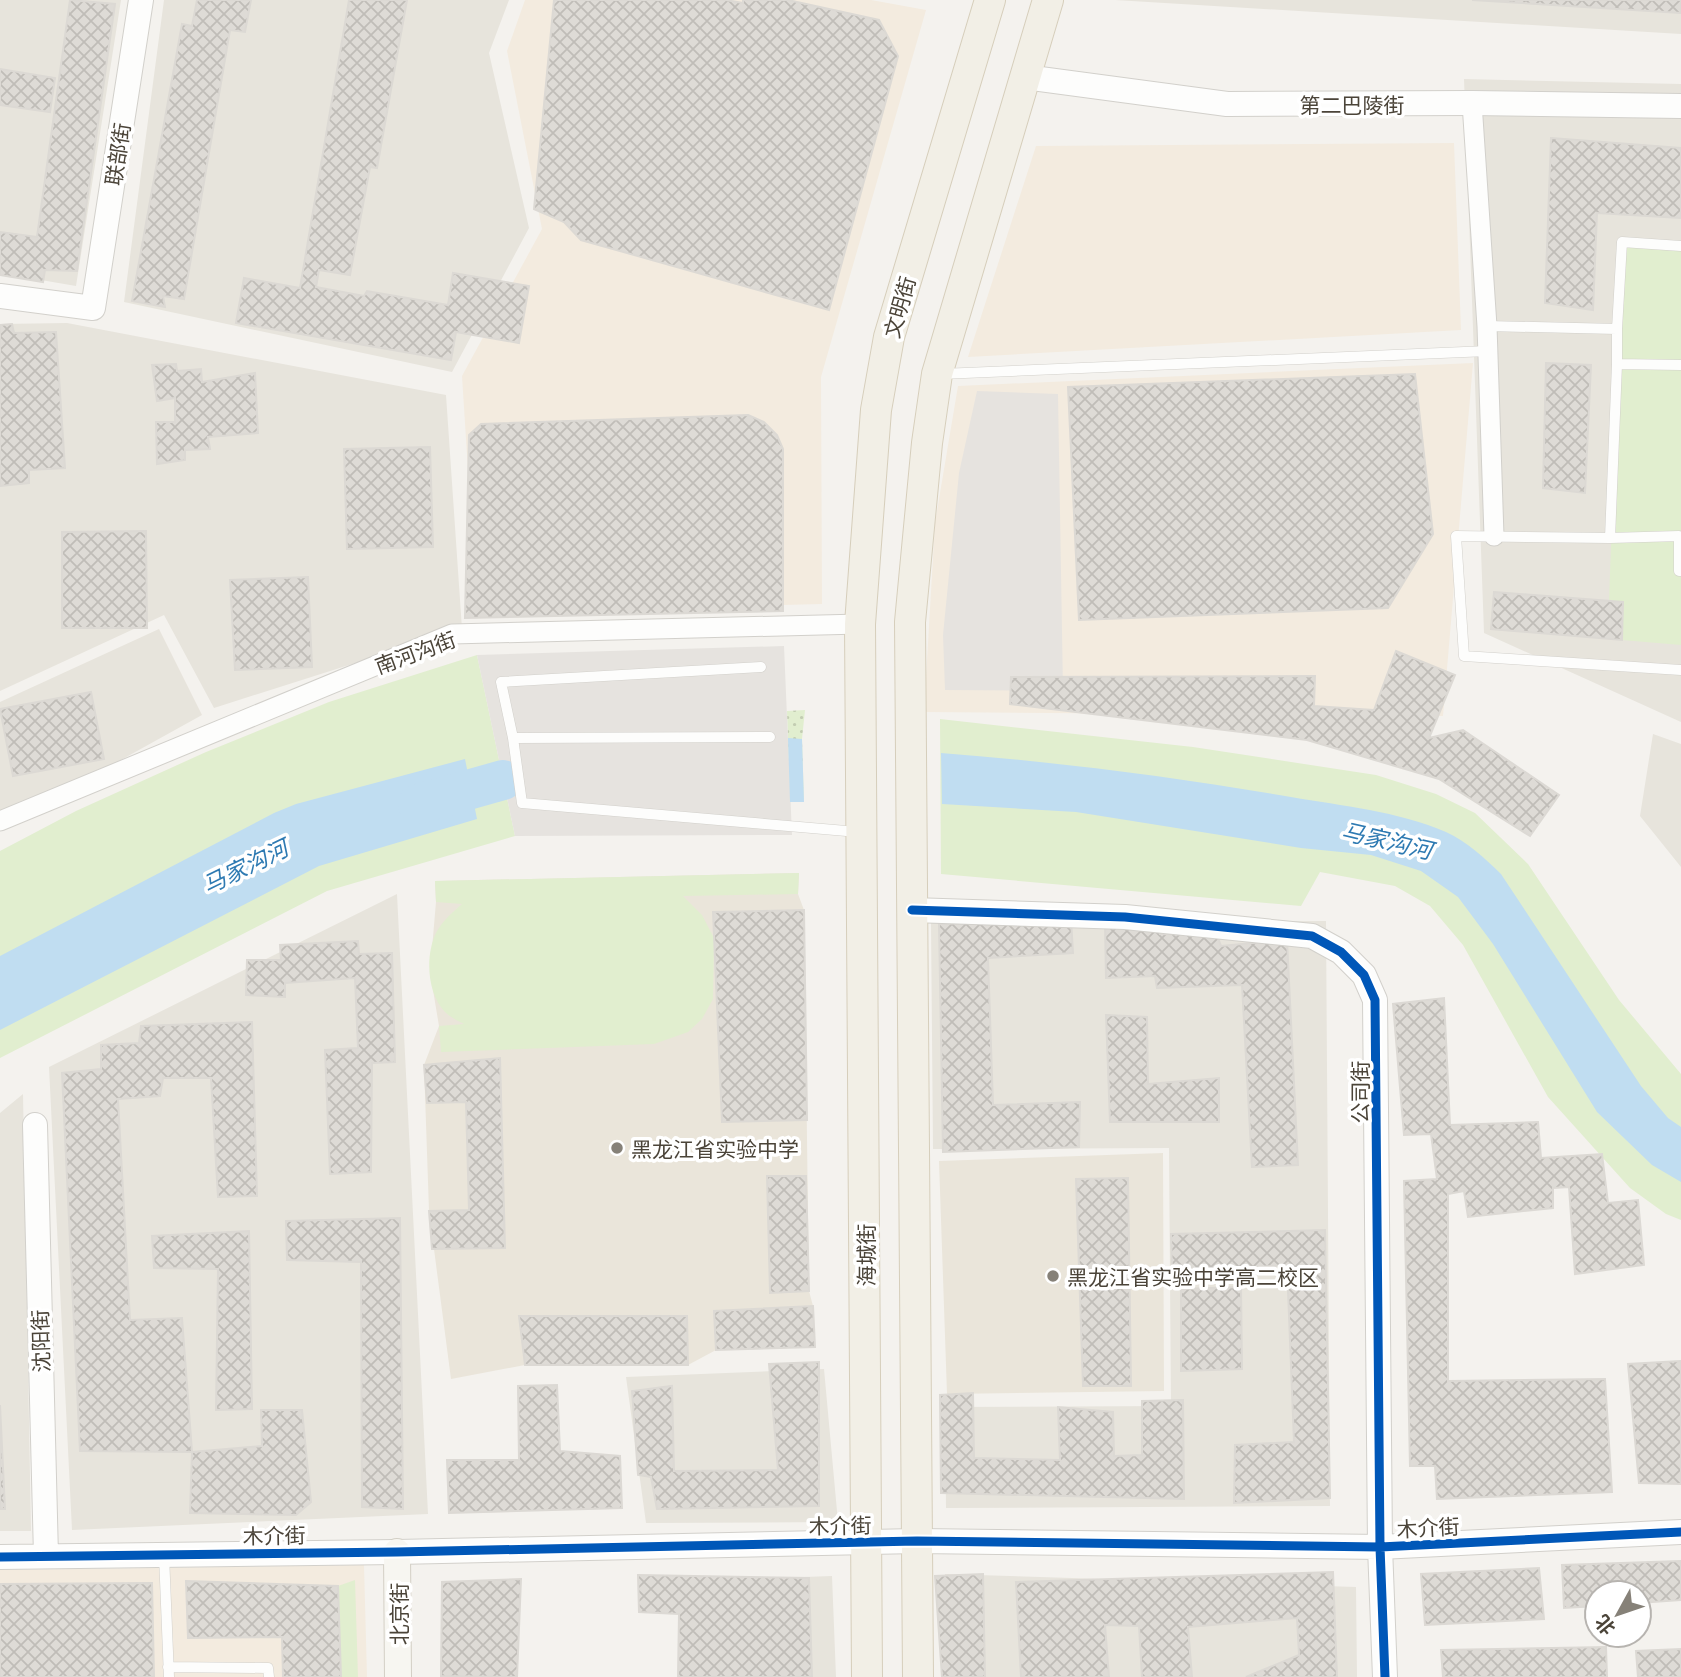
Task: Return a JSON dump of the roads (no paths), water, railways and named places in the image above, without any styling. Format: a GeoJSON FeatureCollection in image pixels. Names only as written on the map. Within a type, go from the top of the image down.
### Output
{"type":"FeatureCollection","features":[{"type":"Feature","properties":{"kind":"main road","name":"文明街"},"geometry":{"type":"LineString","coordinates":[[862,832],[860,624],[876,410],[889,337],[990,0]]}},
{"type":"Feature","properties":{"kind":"main road"},"geometry":{"type":"LineString","coordinates":[[918,1677],[910,622],[927,443],[937,374],[1048,0]]}},
{"type":"Feature","properties":{"kind":"main road","name":"海城街"},"geometry":{"type":"LineString","coordinates":[[862,832],[867,1677]]}},
{"type":"Feature","properties":{"kind":"main road","name":"北京街"},"geometry":{"type":"LineString","coordinates":[[397,1552],[398,1677]]}},
{"type":"Feature","properties":{"kind":"street","name":"联部街"},"geometry":{"type":"LineString","coordinates":[[0,296],[93,308],[141,0]]}},
{"type":"Feature","properties":{"kind":"street","name":"第二巴陵街"},"geometry":{"type":"LineString","coordinates":[[1025,77],[1227,104],[1681,106]]}},
{"type":"Feature","properties":{"kind":"street"},"geometry":{"type":"LineString","coordinates":[[1472,103],[1487,326],[1494,536]]}},
{"type":"Feature","properties":{"kind":"street","name":"南河沟街"},"geometry":{"type":"LineString","coordinates":[[0,821],[452,634],[860,624]]}},
{"type":"Feature","properties":{"kind":"street","name":"公司街"},"geometry":{"type":"LineString","coordinates":[[912,910],[1125,917],[1312,936],[1342,952],[1364,975],[1376,1000],[1380,1547],[1385,1677]]}},
{"type":"Feature","properties":{"kind":"street","name":"沈阳街"},"geometry":{"type":"LineString","coordinates":[[35,1125],[46,1556]]}},
{"type":"Feature","properties":{"kind":"street","name":"木介街"},"geometry":{"type":"LineString","coordinates":[[0,1557],[917,1541],[1380,1547],[1681,1532]]}},
{"type":"Feature","properties":{"kind":"lane"},"geometry":{"type":"LineString","coordinates":[[1610,538],[1622,242],[1681,246]]}},
{"type":"Feature","properties":{"kind":"lane"},"geometry":{"type":"LineString","coordinates":[[1487,326],[1617,329]]}},
{"type":"Feature","properties":{"kind":"lane"},"geometry":{"type":"LineString","coordinates":[[937,374],[1488,351]]}},
{"type":"Feature","properties":{"kind":"lane"},"geometry":{"type":"LineString","coordinates":[[1617,364],[1681,365]]}},
{"type":"Feature","properties":{"kind":"lane"},"geometry":{"type":"LineString","coordinates":[[1681,571],[1679,536],[1457,536],[1464,656],[1681,670]]}},
{"type":"Feature","properties":{"kind":"lane"},"geometry":{"type":"LineString","coordinates":[[761,667],[501,682],[513,738],[522,803],[862,832]]}},
{"type":"Feature","properties":{"kind":"lane"},"geometry":{"type":"LineString","coordinates":[[513,738],[770,737]]}},
{"type":"Feature","properties":{"kind":"lane"},"geometry":{"type":"LineString","coordinates":[[164,1554],[169,1672],[268,1668],[269,1677]]}},
{"type":"Feature","properties":{"kind":"water"},"geometry":{"type":"Polygon","coordinates":[[[788,738],[802,739],[804,802],[790,802],[788,738]]]}},
{"type":"Feature","properties":{"kind":"water"},"geometry":{"type":"Polygon","coordinates":[[[941,753],[1160,777],[1350,806],[1408,819],[1453,836],[1501,874],[1641,1086],[1668,1118],[1681,1127],[1681,1182],[1652,1165],[1597,1112],[1493,944],[1458,897],[1421,871],[1371,855],[1301,848],[1076,812],[942,804],[941,753]]]}},
{"type":"Feature","properties":{"kind":"water"},"geometry":{"type":"Polygon","coordinates":[[[465,759],[477,819],[319,866],[0,1030],[0,956],[274,813],[296,804],[465,759]]]}},
{"type":"Feature","properties":{"kind":"waterway","name":"马家沟河"},"geometry":{"type":"LineString","coordinates":[[418,804],[503,780]]}},
{"type":"Feature","properties":{"kind":"place","name":"黑龙江省实验中学"},"geometry":{"type":"Point","coordinates":[617,1148]}},
{"type":"Feature","properties":{"kind":"place","name":"黑龙江省实验中学高二校区"},"geometry":{"type":"Point","coordinates":[1053,1276]}}]}
